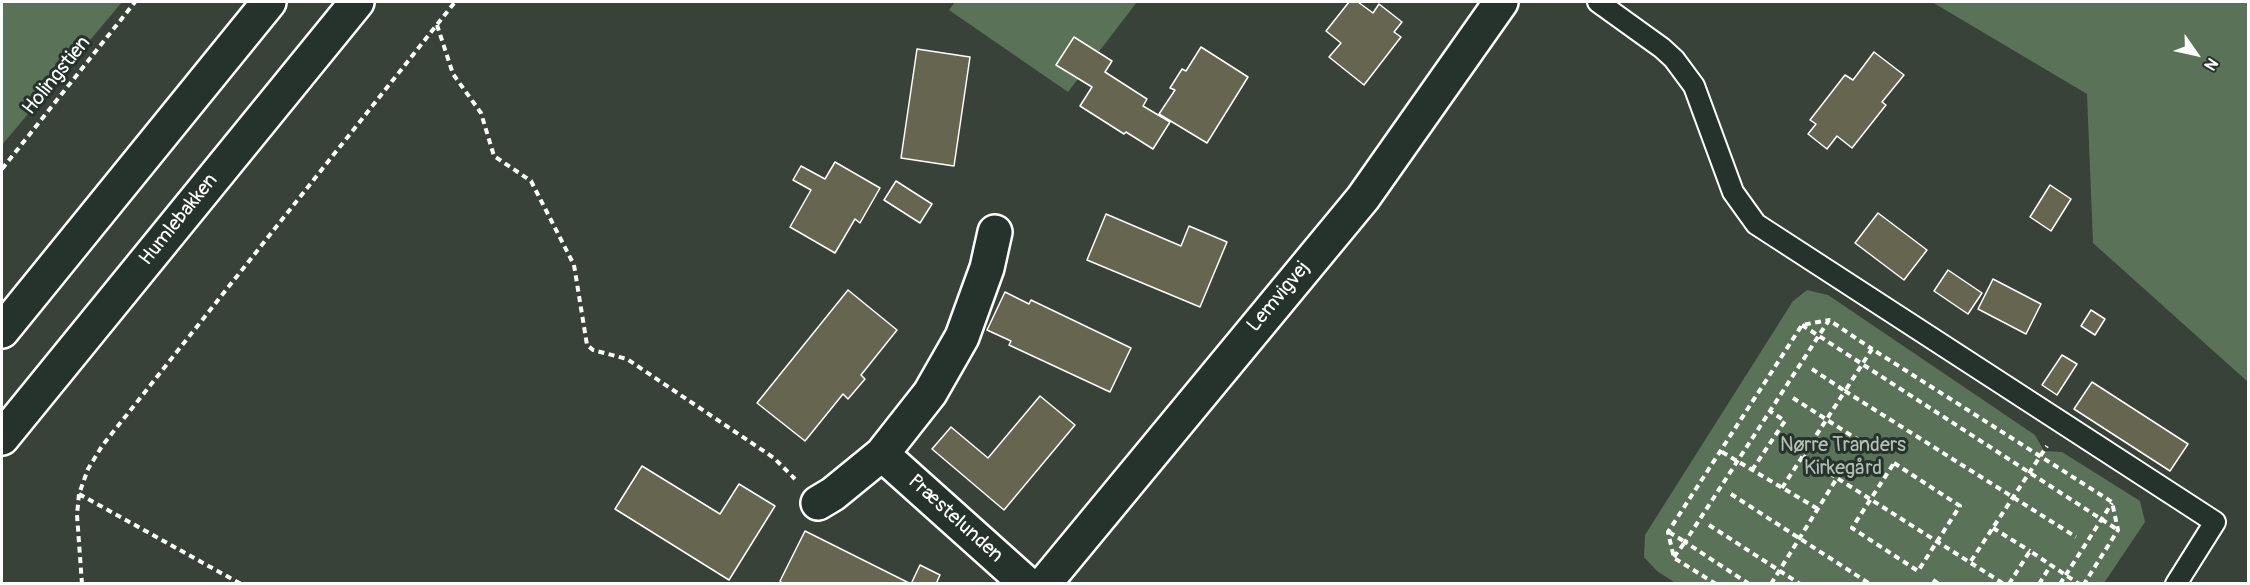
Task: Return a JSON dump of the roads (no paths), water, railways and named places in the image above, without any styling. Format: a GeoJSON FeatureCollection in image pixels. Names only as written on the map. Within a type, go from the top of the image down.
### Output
{"type":"FeatureCollection","features":[{"type":"Feature","properties":{"kind":"street"},"geometry":{"type":"LineString","coordinates":[[2,332],[269,2]]}},
{"type":"Feature","properties":{"kind":"street","name":"Humlebakken"},"geometry":{"type":"LineString","coordinates":[[2,438],[357,2]]}},
{"type":"Feature","properties":{"kind":"street","name":"Lemvigvej"},"geometry":{"type":"LineString","coordinates":[[1044,584],[1363,198],[1501,2]]}},
{"type":"Feature","properties":{"kind":"street"},"geometry":{"type":"LineString","coordinates":[[818,503],[833,494],[882,454],[930,393],[963,337],[987,268],[995,232]]}},
{"type":"Feature","properties":{"kind":"street","name":"Præstelunden"},"geometry":{"type":"LineString","coordinates":[[882,454],[1027,584]]}},
{"type":"Feature","properties":{"kind":"lane"},"geometry":{"type":"LineString","coordinates":[[1598,2],[1662,48],[1674,59],[1694,86],[1733,192],[1756,224],[2215,522],[2176,584]]}},
{"type":"Feature","properties":{"kind":"park label","name":"Nørre Tranders Kirkegård"},"geometry":{"type":"Point","coordinates":[1843,458]}}]}
